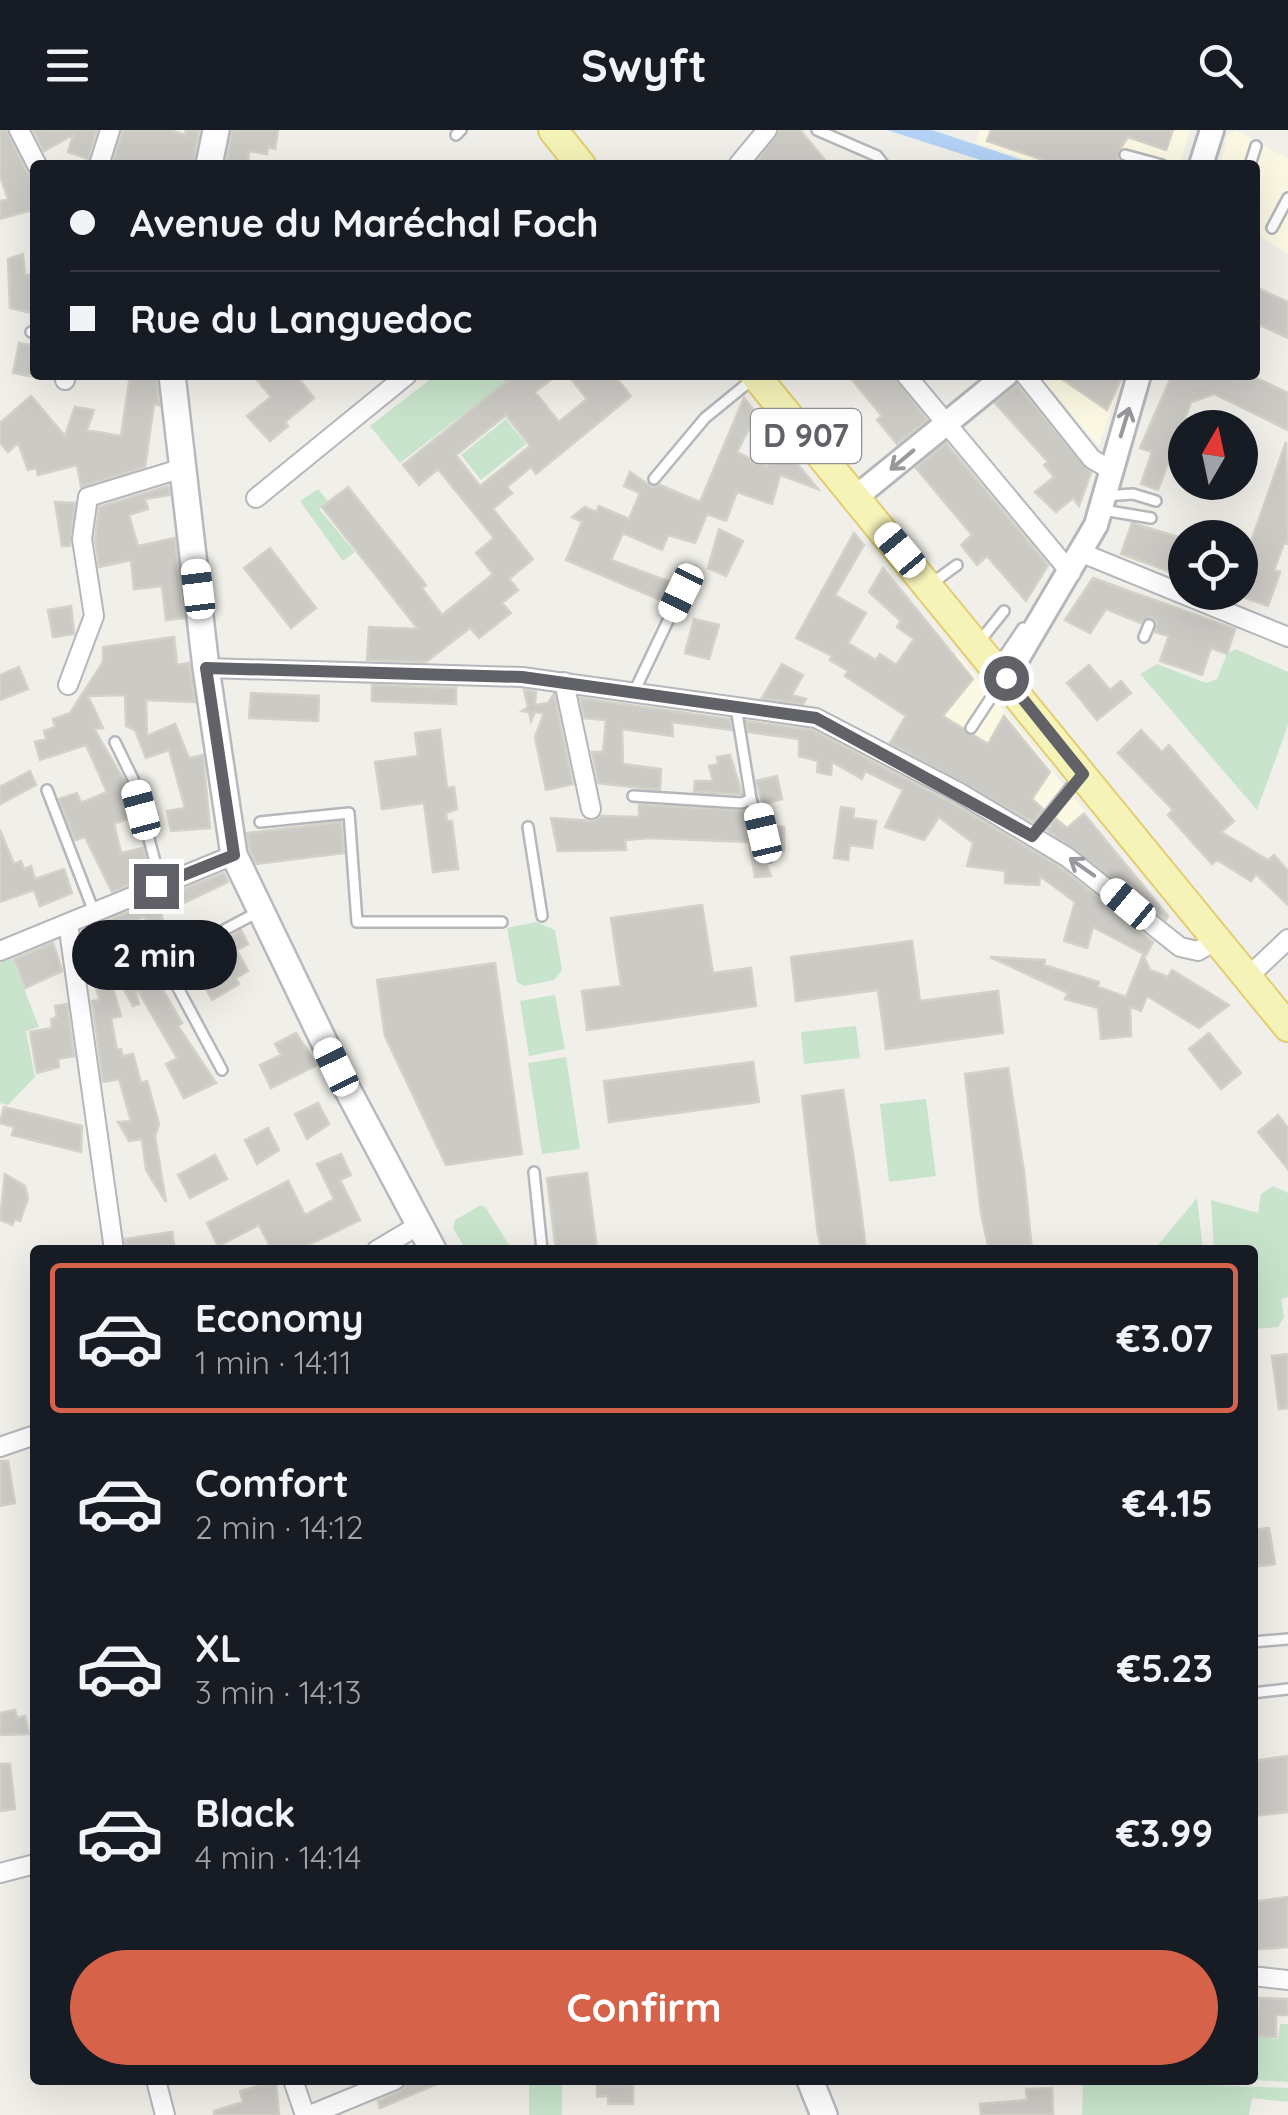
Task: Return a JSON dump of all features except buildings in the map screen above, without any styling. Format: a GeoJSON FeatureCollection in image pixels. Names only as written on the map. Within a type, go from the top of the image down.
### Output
{"type":"FeatureCollection","features":[{"type":"Feature","properties":{"kind":"main road"},"geometry":{"type":"LineString","coordinates":[[209,160],[216,130]]}},
{"type":"Feature","properties":{"kind":"main road"},"geometry":{"type":"LineString","coordinates":[[553,130],[577,160]]}},
{"type":"Feature","properties":{"kind":"main road"},"geometry":{"type":"LineString","coordinates":[[173,380],[206,668],[234,855],[258,912],[430,1245]]}},
{"type":"Feature","properties":{"kind":"main road","name":"D 907"},"geometry":{"type":"LineString","coordinates":[[759,380],[1288,1026]]}},
{"type":"Feature","properties":{"kind":"main road"},"geometry":{"type":"LineString","coordinates":[[812,2085],[824,2115]]}},
{"type":"Feature","properties":{"kind":"street"},"geometry":{"type":"LineString","coordinates":[[19,130],[34,160]]}},
{"type":"Feature","properties":{"kind":"street"},"geometry":{"type":"LineString","coordinates":[[101,160],[110,130]]}},
{"type":"Feature","properties":{"kind":"street"},"geometry":{"type":"LineString","coordinates":[[742,160],[767,130]]}},
{"type":"Feature","properties":{"kind":"street"},"geometry":{"type":"LineString","coordinates":[[1203,160],[1212,130]]}},
{"type":"Feature","properties":{"kind":"street"},"geometry":{"type":"LineString","coordinates":[[256,498],[401,380]]}},
{"type":"Feature","properties":{"kind":"street"},"geometry":{"type":"LineString","coordinates":[[910,380],[1072,563],[1288,637]]}},
{"type":"Feature","properties":{"kind":"street"},"geometry":{"type":"LineString","coordinates":[[856,497],[1000,380]]}},
{"type":"Feature","properties":{"kind":"street"},"geometry":{"type":"LineString","coordinates":[[1029,380],[1092,459],[1111,470]]}},
{"type":"Feature","properties":{"kind":"street"},"geometry":{"type":"LineString","coordinates":[[1001,673],[1072,563],[1098,508],[1138,380]]}},
{"type":"Feature","properties":{"kind":"street"},"geometry":{"type":"LineString","coordinates":[[68,685],[94,616],[82,538],[88,497],[104,488],[184,468]]}},
{"type":"Feature","properties":{"kind":"street"},"geometry":{"type":"LineString","coordinates":[[206,668],[522,677],[816,718],[1032,836],[1103,882],[1180,946],[1198,951],[1217,940]]}},
{"type":"Feature","properties":{"kind":"street"},"geometry":{"type":"LineString","coordinates":[[564,682],[591,809]]}},
{"type":"Feature","properties":{"kind":"street"},"geometry":{"type":"LineString","coordinates":[[0,951],[234,855]]}},
{"type":"Feature","properties":{"kind":"street"},"geometry":{"type":"LineString","coordinates":[[68,922],[113,1245]]}},
{"type":"Feature","properties":{"kind":"street"},"geometry":{"type":"LineString","coordinates":[[1248,978],[1288,938]]}},
{"type":"Feature","properties":{"kind":"street"},"geometry":{"type":"LineString","coordinates":[[385,1245],[419,1225]]}},
{"type":"Feature","properties":{"kind":"street"},"geometry":{"type":"LineString","coordinates":[[0,1447],[30,1437]]}},
{"type":"Feature","properties":{"kind":"street"},"geometry":{"type":"LineString","coordinates":[[0,1873],[30,1865]]}},
{"type":"Feature","properties":{"kind":"street"},"geometry":{"type":"LineString","coordinates":[[1258,1977],[1288,1980]]}},
{"type":"Feature","properties":{"kind":"street"},"geometry":{"type":"LineString","coordinates":[[157,2085],[165,2115]]}},
{"type":"Feature","properties":{"kind":"street"},"geometry":{"type":"LineString","coordinates":[[295,2085],[307,2115],[382,2085]]}},
{"type":"Feature","properties":{"kind":"lane"},"geometry":{"type":"LineString","coordinates":[[817,130],[880,160]]}},
{"type":"Feature","properties":{"kind":"lane"},"geometry":{"type":"LineString","coordinates":[[1252,160],[1256,146]]}},
{"type":"Feature","properties":{"kind":"lane"},"geometry":{"type":"LineString","coordinates":[[1125,155],[1144,160]]}},
{"type":"Feature","properties":{"kind":"lane"},"geometry":{"type":"LineString","coordinates":[[1272,228],[1288,198]]}},
{"type":"Feature","properties":{"kind":"lane"},"geometry":{"type":"LineString","coordinates":[[654,479],[705,418],[751,380]]}},
{"type":"Feature","properties":{"kind":"lane"},"geometry":{"type":"LineString","coordinates":[[1098,508],[1133,494],[1156,501]]}},
{"type":"Feature","properties":{"kind":"lane"},"geometry":{"type":"LineString","coordinates":[[1098,508],[1152,518]]}},
{"type":"Feature","properties":{"kind":"lane"},"geometry":{"type":"LineString","coordinates":[[929,586],[957,565]]}},
{"type":"Feature","properties":{"kind":"lane"},"geometry":{"type":"LineString","coordinates":[[634,692],[686,582]]}},
{"type":"Feature","properties":{"kind":"lane"},"geometry":{"type":"LineString","coordinates":[[978,644],[1004,611]]}},
{"type":"Feature","properties":{"kind":"lane"},"geometry":{"type":"LineString","coordinates":[[1144,638],[1149,625]]}},
{"type":"Feature","properties":{"kind":"lane"},"geometry":{"type":"LineString","coordinates":[[971,728],[1001,673]]}},
{"type":"Feature","properties":{"kind":"lane"},"geometry":{"type":"LineString","coordinates":[[736,706],[752,800],[769,857]]}},
{"type":"Feature","properties":{"kind":"lane"},"geometry":{"type":"LineString","coordinates":[[116,742],[133,779],[160,884]]}},
{"type":"Feature","properties":{"kind":"lane"},"geometry":{"type":"LineString","coordinates":[[1032,836],[1083,774]]}},
{"type":"Feature","properties":{"kind":"lane"},"geometry":{"type":"LineString","coordinates":[[46,790],[94,912]]}},
{"type":"Feature","properties":{"kind":"lane"},"geometry":{"type":"LineString","coordinates":[[633,796],[742,803],[752,800]]}},
{"type":"Feature","properties":{"kind":"lane"},"geometry":{"type":"LineString","coordinates":[[260,822],[349,813],[356,922],[502,922]]}},
{"type":"Feature","properties":{"kind":"lane"},"geometry":{"type":"LineString","coordinates":[[528,827],[542,916]]}},
{"type":"Feature","properties":{"kind":"lane"},"geometry":{"type":"LineString","coordinates":[[222,1070],[164,962],[258,912]]}},
{"type":"Feature","properties":{"kind":"lane"},"geometry":{"type":"LineString","coordinates":[[534,1172],[541,1245]]}},
{"type":"Feature","properties":{"kind":"lane"},"geometry":{"type":"LineString","coordinates":[[1258,1641],[1288,1638]]}},
{"type":"Feature","properties":{"kind":"lane"},"geometry":{"type":"LineString","coordinates":[[1258,1692],[1288,1688]]}},
{"type":"Feature","properties":{"kind":"shaded area"},"geometry":{"type":"Polygon","coordinates":[[[980,130],[1190,131],[1181,160],[1028,160],[975,143],[980,130]]]}},
{"type":"Feature","properties":{"kind":"shaded area"},"geometry":{"type":"Polygon","coordinates":[[[1237,130],[1288,159],[1288,254],[1260,236],[1260,160],[1221,160],[1228,135],[1237,130]]]}},
{"type":"Feature","properties":{"kind":"shaded area"},"geometry":{"type":"Polygon","coordinates":[[[1043,380],[1120,380],[1099,446],[1043,380]]]}},
{"type":"Feature","properties":{"kind":"shaded area"},"geometry":{"type":"Polygon","coordinates":[[[957,653],[1084,810],[1051,841],[898,754],[957,653]]]}},
{"type":"Feature","properties":{"kind":"green space"},"geometry":{"type":"Polygon","coordinates":[[[430,380],[508,380],[400,463],[370,426],[430,380]]]}},
{"type":"Feature","properties":{"kind":"green space"},"geometry":{"type":"Polygon","coordinates":[[[506,419],[526,444],[481,480],[461,455],[506,419]]]}},
{"type":"Feature","properties":{"kind":"green space"},"geometry":{"type":"Polygon","coordinates":[[[318,489],[328,501],[319,509],[355,552],[343,561],[300,501],[318,489]]]}},
{"type":"Feature","properties":{"kind":"green space"},"geometry":{"type":"Polygon","coordinates":[[[1236,649],[1288,672],[1288,725],[1257,810],[1140,674],[1157,664],[1206,683],[1217,679],[1227,654],[1236,649]]]}},
{"type":"Feature","properties":{"kind":"green space"},"geometry":{"type":"Polygon","coordinates":[[[536,922],[555,930],[562,970],[554,980],[524,986],[517,982],[507,928],[536,922]]]}},
{"type":"Feature","properties":{"kind":"green space"},"geometry":{"type":"Polygon","coordinates":[[[12,958],[39,1027],[26,1031],[35,1077],[8,1105],[0,1103],[0,963],[12,958]]]}},
{"type":"Feature","properties":{"kind":"green space"},"geometry":{"type":"Polygon","coordinates":[[[555,995],[565,1049],[529,1056],[520,1001],[555,995]]]}},
{"type":"Feature","properties":{"kind":"green space"},"geometry":{"type":"Polygon","coordinates":[[[856,1026],[860,1058],[804,1064],[801,1032],[856,1026]]]}},
{"type":"Feature","properties":{"kind":"green space"},"geometry":{"type":"Polygon","coordinates":[[[566,1057],[580,1149],[542,1154],[528,1063],[566,1057]]]}},
{"type":"Feature","properties":{"kind":"green space"},"geometry":{"type":"Polygon","coordinates":[[[926,1099],[936,1176],[889,1182],[880,1104],[926,1099]]]}},
{"type":"Feature","properties":{"kind":"green space"},"geometry":{"type":"Polygon","coordinates":[[[1273,1186],[1288,1193],[1288,1297],[1281,1299],[1284,1317],[1278,1327],[1258,1329],[1258,1245],[1214,1245],[1211,1200],[1258,1213],[1261,1194],[1273,1186]]]}},
{"type":"Feature","properties":{"kind":"green space"},"geometry":{"type":"Polygon","coordinates":[[[1197,1198],[1202,1245],[1158,1245],[1197,1198]]]}},
{"type":"Feature","properties":{"kind":"green space"},"geometry":{"type":"Polygon","coordinates":[[[481,1205],[509,1245],[463,1245],[453,1228],[455,1220],[481,1205]]]}},
{"type":"Feature","properties":{"kind":"green space"},"geometry":{"type":"Polygon","coordinates":[[[1280,2024],[1288,2024],[1288,2082],[1258,2080],[1258,2037],[1278,2039],[1280,2024]]]}},
{"type":"Feature","properties":{"kind":"green space"},"geometry":{"type":"Polygon","coordinates":[[[529,2085],[562,2085],[562,2115],[529,2115],[529,2085]]]}},
{"type":"Feature","properties":{"kind":"green space"},"geometry":{"type":"Polygon","coordinates":[[[1083,2085],[1288,2088],[1288,2102],[1252,2098],[1249,2115],[1082,2115],[1083,2085]]]}},
{"type":"Feature","properties":{"kind":"water"},"geometry":{"type":"Polygon","coordinates":[[[887,130],[932,130],[1022,160],[980,160],[887,130]]]}},
{"type":"Feature","properties":{"kind":"route"},"geometry":{"type":"LineString","coordinates":[[156,886],[234,855],[206,668],[522,677],[816,718],[960,792],[1032,836],[1083,774],[1006,678]]}}]}
